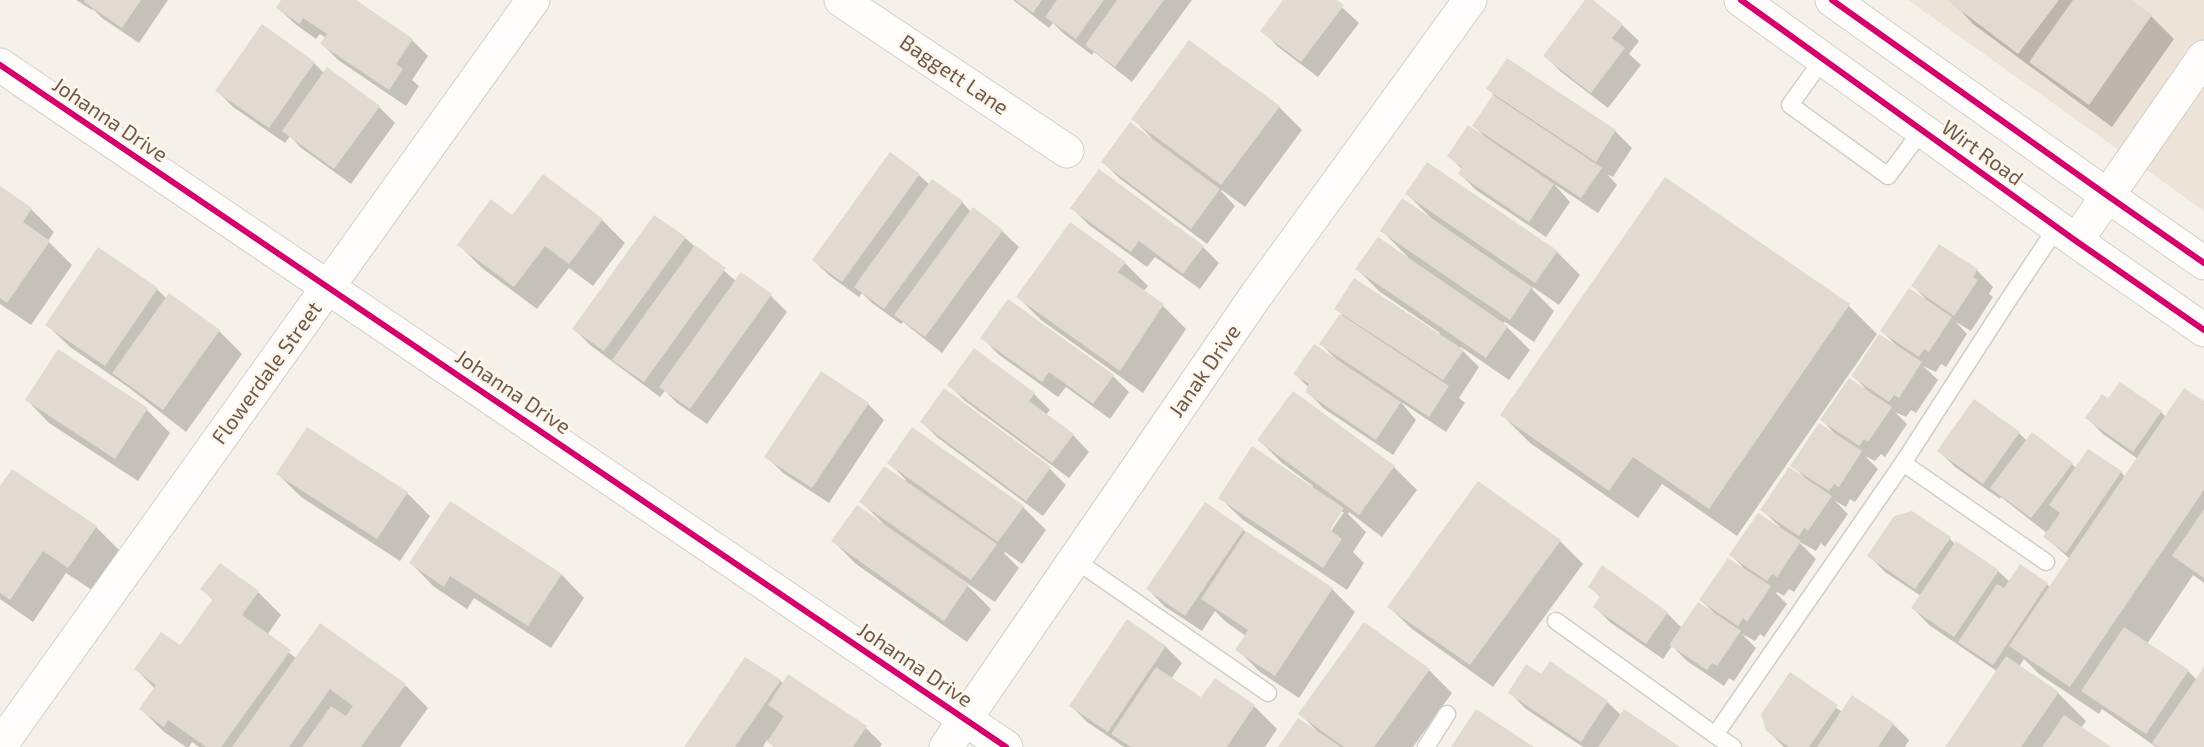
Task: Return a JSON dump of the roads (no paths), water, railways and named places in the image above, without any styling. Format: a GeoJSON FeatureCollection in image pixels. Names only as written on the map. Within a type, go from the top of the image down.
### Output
{"type":"FeatureCollection","features":[{"type":"Feature","properties":{"kind":"street","name":"Flowerdale Street"},"geometry":{"type":"LineString","coordinates":[[2,744],[533,0]]}},
{"type":"Feature","properties":{"kind":"street","name":"Baggett Lane"},"geometry":{"type":"LineString","coordinates":[[841,0],[1067,151]]}},
{"type":"Feature","properties":{"kind":"street","name":"Janak Drive"},"geometry":{"type":"LineString","coordinates":[[946,747],[1257,294],[1470,0]]}},
{"type":"Feature","properties":{"kind":"street","name":"Wirt Road"},"geometry":{"type":"LineString","coordinates":[[1741,0],[2204,330]]}},
{"type":"Feature","properties":{"kind":"street","name":"Wirt Road"},"geometry":{"type":"LineString","coordinates":[[1832,0],[2204,263]]}},
{"type":"Feature","properties":{"kind":"street"},"geometry":{"type":"LineString","coordinates":[[2067,234],[2108,196],[2204,57]]}},
{"type":"Feature","properties":{"kind":"street","name":"Johanna Drive"},"geometry":{"type":"LineString","coordinates":[[0,65],[1006,747]]}},
{"type":"Feature","properties":{"kind":"lane"},"geometry":{"type":"LineString","coordinates":[[1823,59],[1790,105],[1888,176],[1922,130]]}},
{"type":"Feature","properties":{"kind":"lane"},"geometry":{"type":"LineString","coordinates":[[1715,735],[1903,463],[2005,305],[2067,234]]}},
{"type":"Feature","properties":{"kind":"lane"},"geometry":{"type":"LineString","coordinates":[[1903,463],[2046,562]]}},
{"type":"Feature","properties":{"kind":"lane"},"geometry":{"type":"LineString","coordinates":[[1075,560],[1268,693]]}},
{"type":"Feature","properties":{"kind":"lane"},"geometry":{"type":"LineString","coordinates":[[1556,621],[1733,747]]}},
{"type":"Feature","properties":{"kind":"lane"},"geometry":{"type":"LineString","coordinates":[[1426,747],[1447,714]]}}]}
